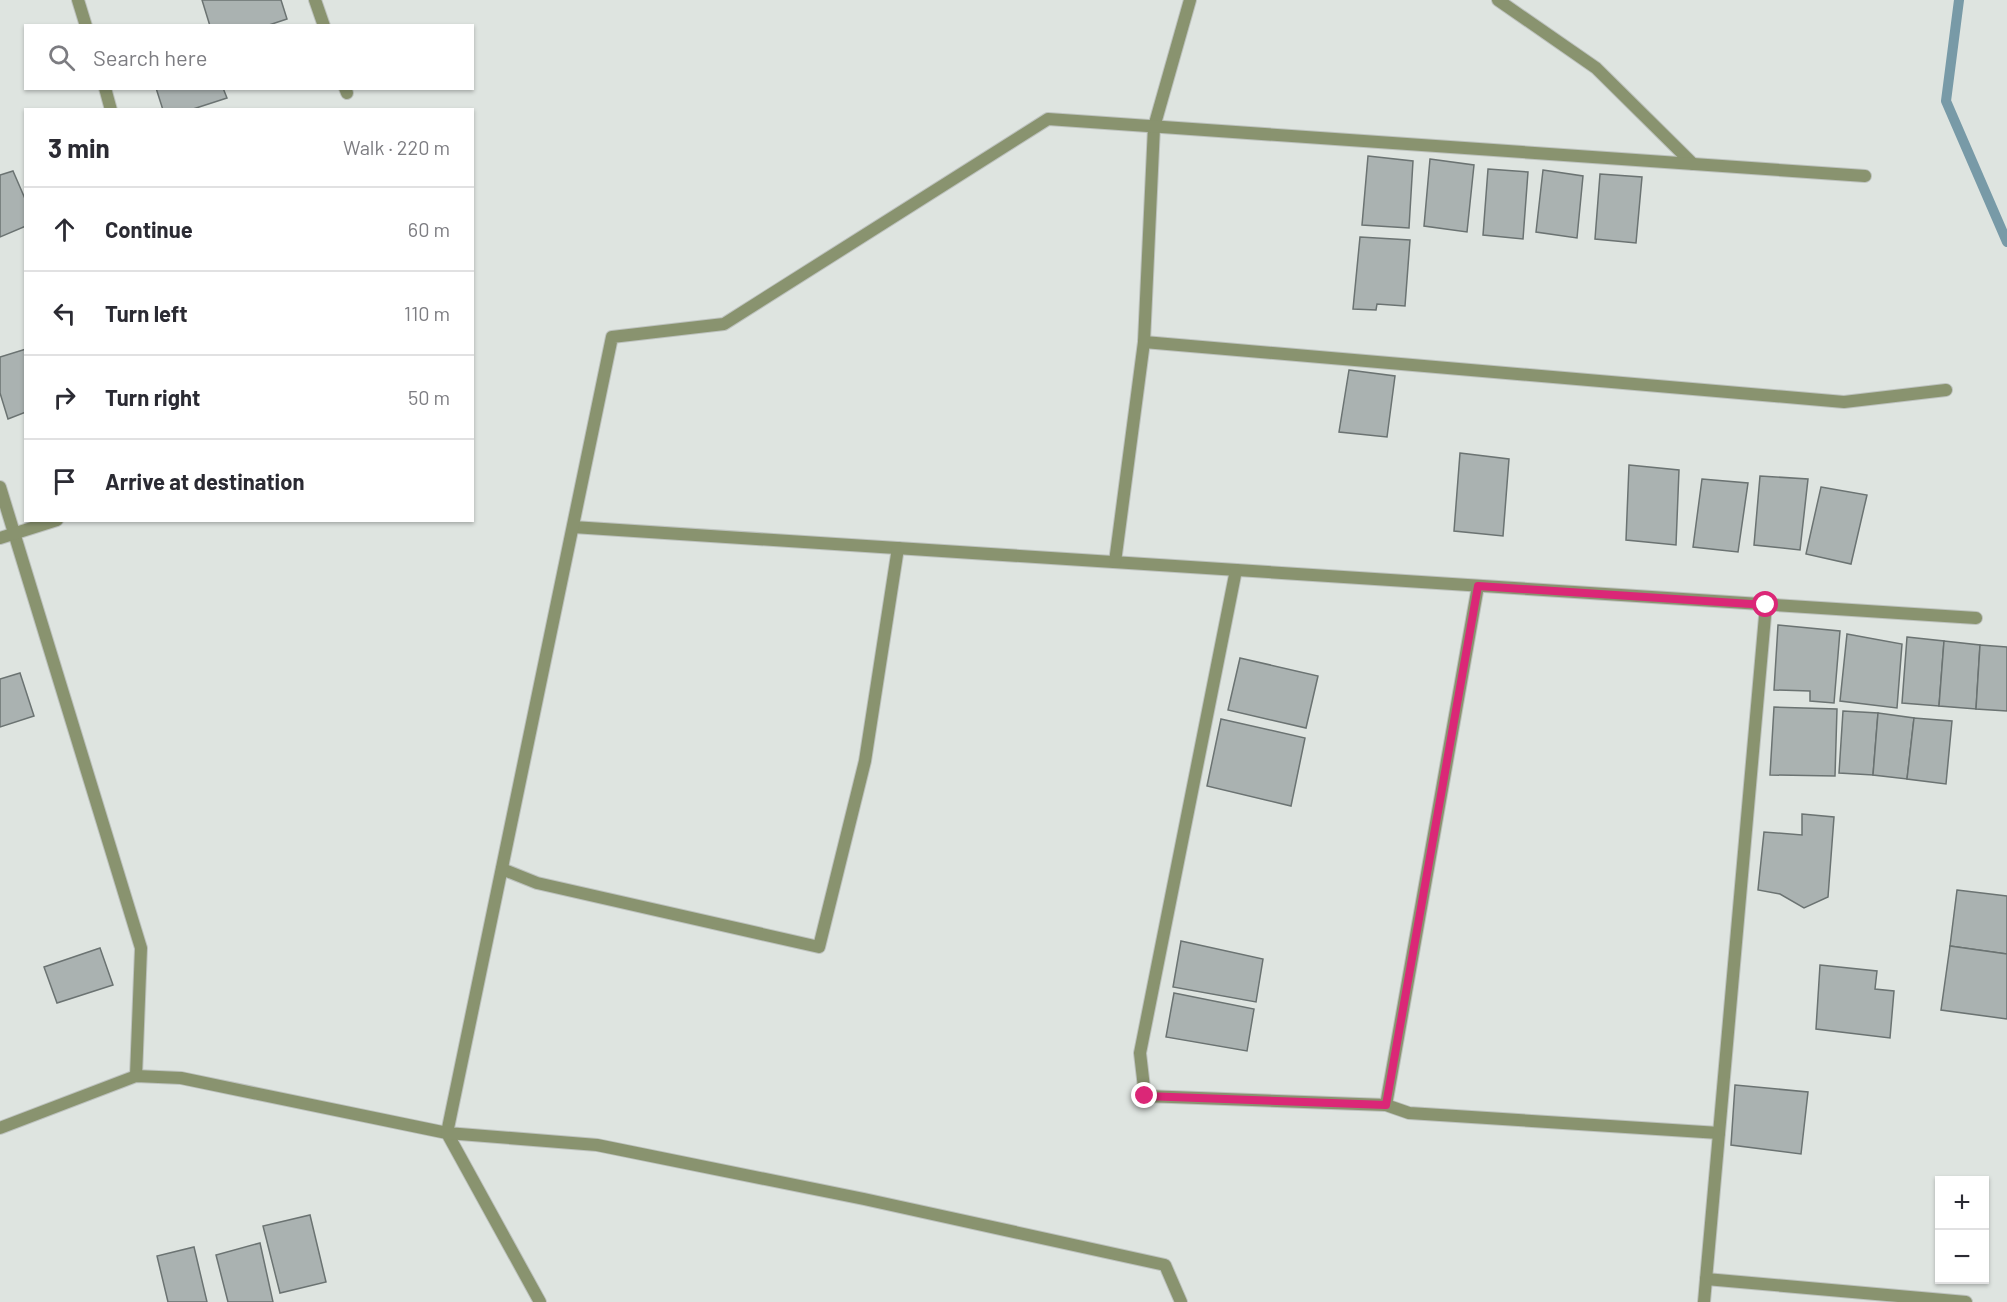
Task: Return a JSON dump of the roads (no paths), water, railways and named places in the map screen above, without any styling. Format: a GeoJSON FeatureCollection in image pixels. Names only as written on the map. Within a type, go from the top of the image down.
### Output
{"type":"FeatureCollection","features":[{"type":"Feature","properties":{"kind":"street"},"geometry":{"type":"LineString","coordinates":[[78,0],[85,24]]}},
{"type":"Feature","properties":{"kind":"street"},"geometry":{"type":"LineString","coordinates":[[315,0],[323,24]]}},
{"type":"Feature","properties":{"kind":"street"},"geometry":{"type":"LineString","coordinates":[[1115,562],[1144,342],[1154,127],[1190,0]]}},
{"type":"Feature","properties":{"kind":"street"},"geometry":{"type":"LineString","coordinates":[[1498,0],[1596,68],[1693,164]]}},
{"type":"Feature","properties":{"kind":"street"},"geometry":{"type":"LineString","coordinates":[[106,90],[110,108]]}},
{"type":"Feature","properties":{"kind":"street"},"geometry":{"type":"LineString","coordinates":[[540,1302],[447,1133],[612,337],[724,324],[1048,119],[1865,176]]}},
{"type":"Feature","properties":{"kind":"street"},"geometry":{"type":"LineString","coordinates":[[1144,342],[1845,402],[1946,390]]}},
{"type":"Feature","properties":{"kind":"street"},"geometry":{"type":"LineString","coordinates":[[0,487],[141,948],[136,1077]]}},
{"type":"Feature","properties":{"kind":"street"},"geometry":{"type":"LineString","coordinates":[[0,538],[51,522]]}},
{"type":"Feature","properties":{"kind":"street"},"geometry":{"type":"LineString","coordinates":[[573,527],[1976,618]]}},
{"type":"Feature","properties":{"kind":"street"},"geometry":{"type":"LineString","coordinates":[[502,869],[537,883],[819,947],[865,761],[898,548]]}},
{"type":"Feature","properties":{"kind":"street"},"geometry":{"type":"LineString","coordinates":[[1236,570],[1140,1053],[1145,1096],[1386,1105],[1409,1113],[1719,1133]]}},
{"type":"Feature","properties":{"kind":"street"},"geometry":{"type":"LineString","coordinates":[[1386,1105],[1478,586]]}},
{"type":"Feature","properties":{"kind":"street"},"geometry":{"type":"LineString","coordinates":[[1704,1302],[1766,605]]}},
{"type":"Feature","properties":{"kind":"street"},"geometry":{"type":"LineString","coordinates":[[0,1128],[136,1077],[181,1078],[447,1133],[597,1146],[864,1199],[1165,1265],[1181,1302]]}},
{"type":"Feature","properties":{"kind":"street"},"geometry":{"type":"LineString","coordinates":[[1706,1280],[1966,1302]]}},
{"type":"Feature","properties":{"kind":"waterway"},"geometry":{"type":"LineString","coordinates":[[1959,0],[1946,101],[2007,242]]}}]}
